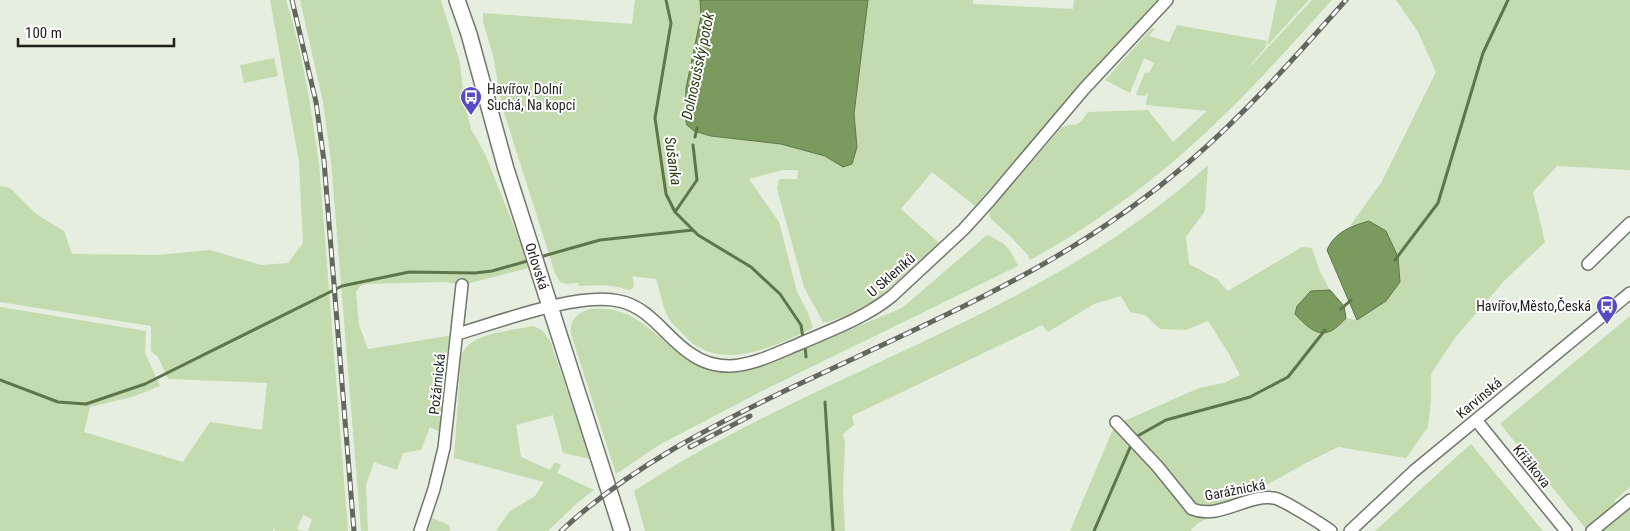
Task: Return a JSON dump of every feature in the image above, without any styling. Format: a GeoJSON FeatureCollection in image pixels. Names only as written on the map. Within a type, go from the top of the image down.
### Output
{"type":"FeatureCollection","features":[{"type":"Feature","properties":{"kind":"main road","name":"Orlovská"},"geometry":{"type":"LineString","coordinates":[[457,0],[469,34],[506,169],[622,531]]}},
{"type":"Feature","properties":{"kind":"street","name":"U Skleníků"},"geometry":{"type":"LineString","coordinates":[[550,307],[593,299],[621,301],[643,312],[690,354],[706,362],[730,366],[751,363],[859,318],[880,305],[964,229],[992,199],[1084,89],[1167,0]]}},
{"type":"Feature","properties":{"kind":"street"},"geometry":{"type":"LineString","coordinates":[[1588,264],[1630,223]]}},
{"type":"Feature","properties":{"kind":"street","name":"Požárnická"},"geometry":{"type":"LineString","coordinates":[[420,531],[434,489],[444,448],[462,285]]}},
{"type":"Feature","properties":{"kind":"street","name":"Karvinská"},"geometry":{"type":"LineString","coordinates":[[1350,531],[1414,471],[1630,293]]}},
{"type":"Feature","properties":{"kind":"street"},"geometry":{"type":"LineString","coordinates":[[457,334],[550,307]]}},
{"type":"Feature","properties":{"kind":"street","name":"Křižíkova"},"geometry":{"type":"LineString","coordinates":[[1476,420],[1566,531]]}},
{"type":"Feature","properties":{"kind":"street","name":"Garážnická"},"geometry":{"type":"LineString","coordinates":[[1119,425],[1135,441],[1192,509],[1200,512],[1221,510],[1248,501],[1276,498],[1331,531]]}},
{"type":"Feature","properties":{"kind":"street"},"geometry":{"type":"LineString","coordinates":[[1592,531],[1630,500]]}},
{"type":"Feature","properties":{"kind":"shaded area"},"geometry":{"type":"Polygon","coordinates":[[[270,0],[286,0],[302,60],[310,101],[319,163],[348,531],[308,531],[312,519],[303,515],[297,529],[302,531],[275,531],[274,527],[273,531],[0,531],[0,307],[146,331],[145,353],[160,386],[132,397],[90,407],[84,432],[183,462],[210,422],[262,430],[267,383],[168,379],[158,357],[151,351],[151,326],[0,302],[0,186],[10,188],[36,214],[64,231],[72,254],[158,255],[210,250],[261,265],[288,263],[303,243],[299,162],[270,0]]]}},
{"type":"Feature","properties":{"kind":"shaded area"},"geometry":{"type":"Polygon","coordinates":[[[300,0],[441,0],[460,63],[464,102],[471,129],[485,154],[519,239],[528,268],[462,285],[444,282],[366,284],[360,286],[356,292],[359,325],[368,349],[453,335],[445,356],[440,432],[430,427],[421,450],[403,453],[397,470],[374,462],[366,485],[368,531],[361,531],[331,161],[323,102],[300,0]]]}},
{"type":"Feature","properties":{"kind":"shaded area"},"geometry":{"type":"Polygon","coordinates":[[[635,0],[700,0],[701,16],[686,88],[685,117],[711,136],[781,144],[825,156],[843,167],[857,147],[854,114],[868,0],[973,0],[973,4],[1073,9],[1074,0],[1157,0],[975,206],[932,172],[901,209],[939,243],[876,300],[845,316],[823,322],[804,287],[777,189],[779,179],[797,179],[798,170],[783,170],[749,179],[779,222],[797,292],[808,313],[813,328],[763,349],[728,355],[712,353],[696,346],[676,327],[665,311],[656,279],[632,276],[634,285],[629,290],[598,285],[579,286],[578,283],[566,284],[560,282],[555,273],[502,106],[493,55],[483,22],[483,13],[632,24],[635,0]]]}},
{"type":"Feature","properties":{"kind":"shaded area"},"geometry":{"type":"Polygon","coordinates":[[[1277,0],[1309,0],[1267,46],[1277,0]]]}},
{"type":"Feature","properties":{"kind":"shaded area"},"geometry":{"type":"Polygon","coordinates":[[[1312,0],[1332,0],[1259,79],[1202,136],[1146,184],[1108,212],[1030,260],[1027,254],[1011,237],[991,219],[989,215],[990,210],[1061,128],[1078,124],[1088,112],[1148,110],[1173,142],[1207,111],[1146,105],[1148,92],[1145,96],[1136,95],[1145,72],[1149,73],[1154,63],[1144,58],[1130,93],[1105,80],[1152,28],[1155,29],[1149,36],[1169,42],[1177,25],[1267,41],[1265,48],[1244,73],[1312,0]]]}},
{"type":"Feature","properties":{"kind":"shaded area"},"geometry":{"type":"Polygon","coordinates":[[[1396,0],[1630,0],[1630,170],[1557,166],[1533,192],[1545,242],[1503,282],[1455,338],[1431,374],[1428,427],[1406,458],[1338,447],[1197,524],[1190,531],[1070,531],[1116,422],[1129,419],[1199,388],[1224,383],[1240,375],[1208,321],[1186,330],[1160,329],[1145,315],[1130,312],[1121,296],[1094,304],[1048,332],[1042,325],[852,416],[854,425],[843,434],[845,443],[843,490],[845,531],[645,531],[634,491],[705,448],[778,410],[1002,303],[1075,263],[1144,217],[1208,165],[1205,211],[1186,237],[1189,264],[1217,279],[1228,291],[1302,247],[1312,248],[1320,272],[1330,290],[1311,291],[1295,314],[1305,325],[1314,330],[1338,328],[1346,318],[1357,320],[1386,301],[1400,282],[1398,257],[1369,221],[1350,226],[1381,183],[1436,72],[1418,32],[1396,0]]]}},
{"type":"Feature","properties":{"kind":"shaded area"},"geometry":{"type":"Polygon","coordinates":[[[274,58],[278,76],[244,83],[240,65],[274,58]]]}},
{"type":"Feature","properties":{"kind":"shaded area"},"geometry":{"type":"Polygon","coordinates":[[[987,235],[1007,247],[1018,266],[760,392],[659,445],[616,474],[571,334],[572,323],[575,317],[581,313],[590,309],[618,311],[641,322],[683,356],[702,366],[739,371],[754,369],[902,308],[987,235]]]}},
{"type":"Feature","properties":{"kind":"shaded area"},"geometry":{"type":"Polygon","coordinates":[[[1630,316],[1630,487],[1615,500],[1616,508],[1587,530],[1501,423],[1630,316]]]}},
{"type":"Feature","properties":{"kind":"shaded area"},"geometry":{"type":"Polygon","coordinates":[[[534,326],[543,331],[551,343],[590,459],[563,453],[553,415],[516,425],[521,457],[550,470],[555,462],[561,465],[557,473],[594,490],[577,503],[548,531],[496,531],[509,512],[535,496],[544,482],[454,458],[461,357],[465,349],[479,338],[498,332],[534,326]]]}},
{"type":"Feature","properties":{"kind":"shaded area"},"geometry":{"type":"Polygon","coordinates":[[[1471,444],[1543,531],[1375,531],[1465,449],[1471,444]]]}},
{"type":"Feature","properties":{"kind":"shaded area"},"geometry":{"type":"Polygon","coordinates":[[[1630,504],[1630,531],[1596,531],[1630,504]]]}},
{"type":"Feature","properties":{"kind":"shaded area"},"geometry":{"type":"Polygon","coordinates":[[[432,518],[449,525],[450,531],[428,531],[432,518]]]}},
{"type":"Feature","properties":{"kind":"water"},"geometry":{"type":"Polygon","coordinates":[[[700,0],[868,0],[854,114],[857,147],[852,164],[843,167],[825,156],[781,144],[711,136],[694,131],[687,125],[685,117],[686,88],[701,16],[700,0]]]}},
{"type":"Feature","properties":{"kind":"water"},"geometry":{"type":"Polygon","coordinates":[[[1369,221],[1386,231],[1398,257],[1400,282],[1386,301],[1357,320],[1327,250],[1339,234],[1369,221]]]}},
{"type":"Feature","properties":{"kind":"water"},"geometry":{"type":"Polygon","coordinates":[[[1330,290],[1344,306],[1346,318],[1339,326],[1326,333],[1314,330],[1295,314],[1297,306],[1311,291],[1330,290]]]}},
{"type":"Feature","properties":{"kind":"waterway","name":"Sušanka"},"geometry":{"type":"LineString","coordinates":[[666,0],[671,23],[655,118],[666,194],[675,212],[698,235],[751,267],[780,294],[801,325],[803,338]]}},
{"type":"Feature","properties":{"kind":"waterway"},"geometry":{"type":"LineString","coordinates":[[1395,260],[1438,203],[1483,53],[1508,0]]}},
{"type":"Feature","properties":{"kind":"waterway","name":"Dolnosušský potok"},"geometry":{"type":"LineString","coordinates":[[695,137],[697,128]]}},
{"type":"Feature","properties":{"kind":"waterway","name":"Dolnosušský potok"},"geometry":{"type":"LineString","coordinates":[[675,212],[697,180],[693,145]]}},
{"type":"Feature","properties":{"kind":"waterway"},"geometry":{"type":"LineString","coordinates":[[540,257],[600,240],[693,230]]}},
{"type":"Feature","properties":{"kind":"waterway"},"geometry":{"type":"LineString","coordinates":[[0,380],[58,402],[86,404],[145,384],[342,286],[409,272],[475,273],[492,271],[531,260]]}},
{"type":"Feature","properties":{"kind":"waterway"},"geometry":{"type":"LineString","coordinates":[[1341,309],[1351,300]]}},
{"type":"Feature","properties":{"kind":"waterway"},"geometry":{"type":"LineString","coordinates":[[1134,438],[1166,420],[1250,397],[1288,377],[1325,330]]}},
{"type":"Feature","properties":{"kind":"waterway","name":"Sušanka"},"geometry":{"type":"LineString","coordinates":[[805,345],[806,357]]}},
{"type":"Feature","properties":{"kind":"waterway","name":"Sušanka"},"geometry":{"type":"LineString","coordinates":[[825,402],[833,531]]}},
{"type":"Feature","properties":{"kind":"waterway"},"geometry":{"type":"LineString","coordinates":[[1094,531],[1132,443]]}},
{"type":"Feature","properties":{"kind":"railway"},"geometry":{"type":"LineString","coordinates":[[292,0],[316,102],[324,161],[354,531]]}},
{"type":"Feature","properties":{"kind":"railway"},"geometry":{"type":"LineString","coordinates":[[561,531],[615,487],[673,449],[766,400],[944,316],[1002,286],[1052,259],[1113,221],[1189,162],[1231,124],[1346,0]]}},
{"type":"Feature","properties":{"kind":"railway"},"geometry":{"type":"LineString","coordinates":[[690,447],[750,416]]}},
{"type":"Feature","properties":{"kind":"place","name":"Havířov, Dolní Suchá, Na kopci"},"geometry":{"type":"Point","coordinates":[471,116]}},
{"type":"Feature","properties":{"kind":"place","name":"Havířov,Město,Česká"},"geometry":{"type":"Point","coordinates":[1607,325]}}]}
